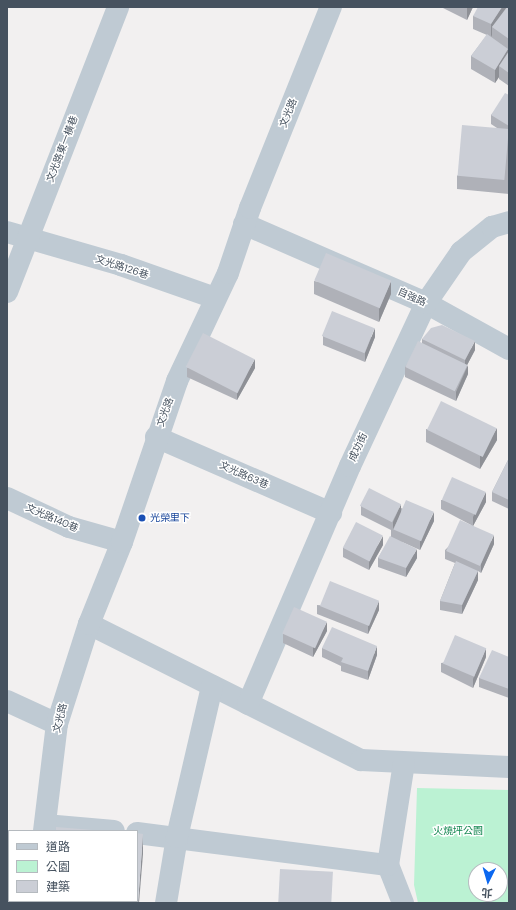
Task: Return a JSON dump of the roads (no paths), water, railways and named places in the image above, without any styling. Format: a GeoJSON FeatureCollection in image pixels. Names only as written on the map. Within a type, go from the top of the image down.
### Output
{"type":"FeatureCollection","features":[{"type":"Feature","properties":{"kind":"street","name":"文光路東一橫巷"},"geometry":{"type":"LineString","coordinates":[[7,292],[118,7]]}},
{"type":"Feature","properties":{"kind":"street","name":"文光路"},"geometry":{"type":"LineString","coordinates":[[45,828],[57,724],[89,624],[122,542],[156,437],[177,381],[228,272],[244,224],[331,7]]}},
{"type":"Feature","properties":{"kind":"street","name":"成功街"},"geometry":{"type":"LineString","coordinates":[[248,704],[350,466],[426,303],[461,252],[492,227],[509,222]]}},
{"type":"Feature","properties":{"kind":"street","name":"自強路"},"geometry":{"type":"LineString","coordinates":[[244,224],[426,303],[509,349]]}},
{"type":"Feature","properties":{"kind":"street","name":"文光路126巷"},"geometry":{"type":"LineString","coordinates":[[7,232],[28,237],[215,298]]}},
{"type":"Feature","properties":{"kind":"street","name":"文光路63巷"},"geometry":{"type":"LineString","coordinates":[[156,437],[331,513]]}},
{"type":"Feature","properties":{"kind":"street","name":"文光路140巷"},"geometry":{"type":"LineString","coordinates":[[7,498],[69,527],[122,542]]}},
{"type":"Feature","properties":{"kind":"street"},"geometry":{"type":"LineString","coordinates":[[89,624],[361,760],[509,767]]}},
{"type":"Feature","properties":{"kind":"street"},"geometry":{"type":"LineString","coordinates":[[166,903],[177,837],[212,686]]}},
{"type":"Feature","properties":{"kind":"street"},"geometry":{"type":"LineString","coordinates":[[7,701],[57,724]]}},
{"type":"Feature","properties":{"kind":"street"},"geometry":{"type":"LineString","coordinates":[[403,903],[388,865],[404,763]]}},
{"type":"Feature","properties":{"kind":"street"},"geometry":{"type":"LineString","coordinates":[[45,828],[91,830]]}},
{"type":"Feature","properties":{"kind":"street"},"geometry":{"type":"LineString","coordinates":[[138,833],[388,865]]}},
{"type":"Feature","properties":{"kind":"place","name":"光榮里下"},"geometry":{"type":"Point","coordinates":[142,518]}},
{"type":"Feature","properties":{"kind":"park label","name":"火燒坪公園"},"geometry":{"type":"Point","coordinates":[458,831]}}]}
